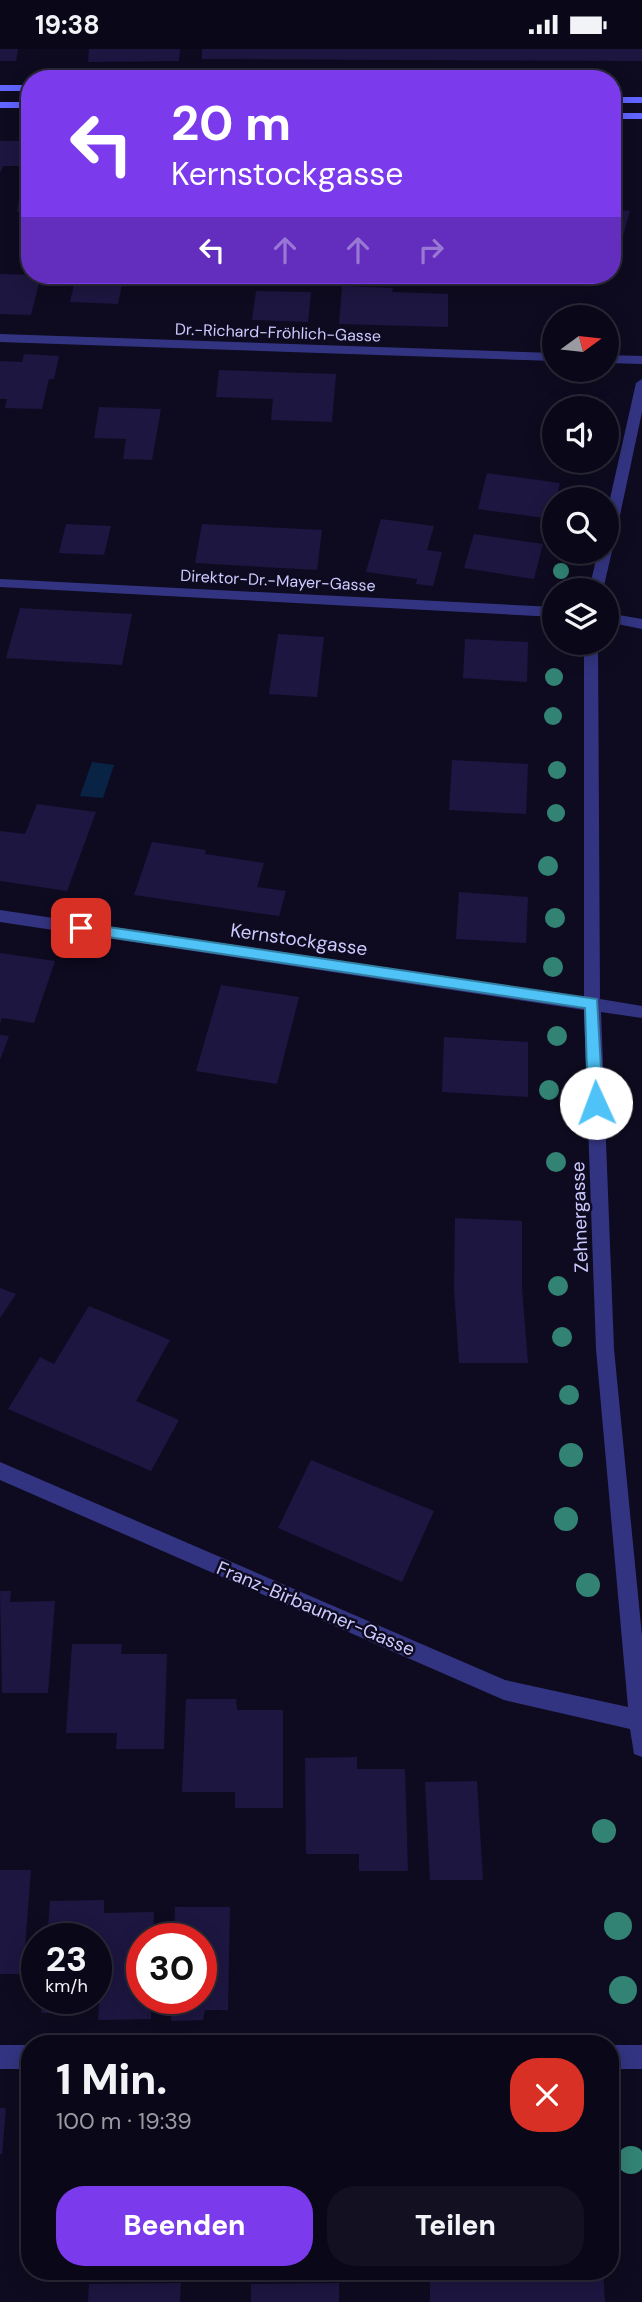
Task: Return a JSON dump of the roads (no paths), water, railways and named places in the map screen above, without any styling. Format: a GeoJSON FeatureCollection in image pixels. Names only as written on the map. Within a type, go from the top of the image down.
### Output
{"type":"FeatureCollection","features":[{"type":"Feature","properties":{"kind":"main road"},"geometry":{"type":"LineString","coordinates":[[0,88],[21,88]]}},
{"type":"Feature","properties":{"kind":"main road"},"geometry":{"type":"LineString","coordinates":[[621,100],[642,100]]}},
{"type":"Feature","properties":{"kind":"main road"},"geometry":{"type":"LineString","coordinates":[[0,105],[21,105]]}},
{"type":"Feature","properties":{"kind":"main road"},"geometry":{"type":"LineString","coordinates":[[621,115],[642,116]]}},
{"type":"Feature","properties":{"kind":"street","name":"Dr.-Richard-Fröhlich-Gasse"},"geometry":{"type":"LineString","coordinates":[[0,338],[542,357]]}},
{"type":"Feature","properties":{"kind":"street"},"geometry":{"type":"LineString","coordinates":[[620,359],[642,360]]}},
{"type":"Feature","properties":{"kind":"street"},"geometry":{"type":"LineString","coordinates":[[619,488],[642,383]]}},
{"type":"Feature","properties":{"kind":"street","name":"Direktor-Dr.-Mayer-Gasse"},"geometry":{"type":"LineString","coordinates":[[0,583],[542,611]]}},
{"type":"Feature","properties":{"kind":"street"},"geometry":{"type":"LineString","coordinates":[[619,619],[642,624]]}},
{"type":"Feature","properties":{"kind":"street","name":"Zehnergasse"},"geometry":{"type":"LineString","coordinates":[[591,655],[592,1003],[605,1349],[642,1746]]}},
{"type":"Feature","properties":{"kind":"street","name":"Kernstockgasse"},"geometry":{"type":"LineString","coordinates":[[0,916],[642,1012]]}},
{"type":"Feature","properties":{"kind":"street","name":"Franz-Birbaumer-Gasse"},"geometry":{"type":"LineString","coordinates":[[0,1471],[504,1690],[641,1720]]}},
{"type":"Feature","properties":{"kind":"street"},"geometry":{"type":"LineString","coordinates":[[0,2057],[21,2057]]}},
{"type":"Feature","properties":{"kind":"street"},"geometry":{"type":"LineString","coordinates":[[619,2057],[642,2057]]}},
{"type":"Feature","properties":{"kind":"water"},"geometry":{"type":"Polygon","coordinates":[[[92,762],[114,765],[103,798],[80,796],[92,762]]]}}]}
